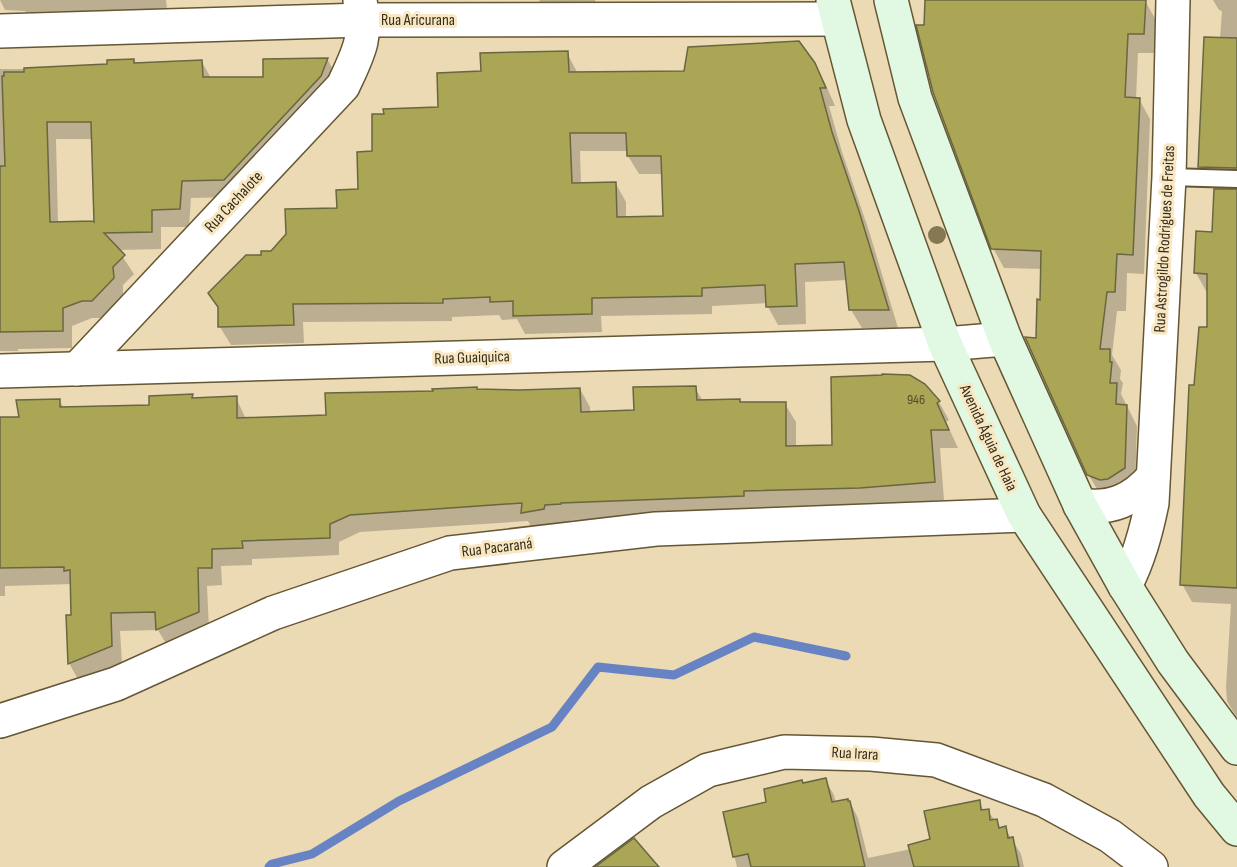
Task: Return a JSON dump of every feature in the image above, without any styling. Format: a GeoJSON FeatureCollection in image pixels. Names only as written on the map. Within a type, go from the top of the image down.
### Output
{"type":"FeatureCollection","features":[{"type":"Feature","properties":{"kind":"main road"},"geometry":{"type":"LineString","coordinates":[[891,0],[915,98],[1005,339],[1080,505],[1125,586],[1173,662],[1237,748]]}},
{"type":"Feature","properties":{"kind":"main road","name":"Avenida Águia de Haia"},"geometry":{"type":"LineString","coordinates":[[835,9],[864,120],[945,344],[1024,515],[1209,795],[1237,829]]}},
{"type":"Feature","properties":{"kind":"street","name":"Rua Astrogildo Rodrigues de Freitas"},"geometry":{"type":"LineString","coordinates":[[1125,586],[1136,565],[1146,534],[1152,503],[1169,177],[1173,0]]}},
{"type":"Feature","properties":{"kind":"street","name":"Rua Aricurana"},"geometry":{"type":"LineString","coordinates":[[0,31],[362,10],[835,9]]}},
{"type":"Feature","properties":{"kind":"street","name":"Rua Cachalote"},"geometry":{"type":"LineString","coordinates":[[77,369],[343,86],[360,52],[362,10]]}},
{"type":"Feature","properties":{"kind":"street","name":"Rua Guaiquica"},"geometry":{"type":"LineString","coordinates":[[0,371],[945,344],[1005,339]]}},
{"type":"Feature","properties":{"kind":"street"},"geometry":{"type":"LineString","coordinates":[[1080,505],[1093,507],[1118,503],[1143,489],[1154,477]]}},
{"type":"Feature","properties":{"kind":"street","name":"Rua Pacaraná"},"geometry":{"type":"LineString","coordinates":[[0,721],[116,684],[273,613],[450,553],[656,529],[1024,515]]}},
{"type":"Feature","properties":{"kind":"street","name":"Rua Irara"},"geometry":{"type":"LineString","coordinates":[[564,867],[651,802],[708,770],[784,752],[871,754],[936,760],[1044,800],[1110,836],[1151,867]]}},
{"type":"Feature","properties":{"kind":"lane"},"geometry":{"type":"LineString","coordinates":[[1169,177],[1237,179]]}},
{"type":"Feature","properties":{"kind":"building"},"geometry":{"type":"Polygon","coordinates":[[[925,0],[1146,0],[1144,34],[1128,34],[1125,97],[1140,98],[1133,255],[1117,254],[1115,292],[1107,292],[1100,349],[1110,349],[1110,362],[1112,362],[1110,383],[1117,383],[1116,404],[1127,405],[1125,468],[1108,479],[1100,480],[1087,475],[1025,337],[1036,338],[1037,299],[1040,300],[1041,251],[991,249],[933,92],[916,25],[924,25],[925,0]]]}},
{"type":"Feature","properties":{"kind":"building"},"geometry":{"type":"Polygon","coordinates":[[[1204,37],[1237,38],[1237,168],[1198,167],[1204,37]]]}},
{"type":"Feature","properties":{"kind":"building"},"geometry":{"type":"Polygon","coordinates":[[[799,41],[815,63],[826,88],[820,88],[832,132],[889,310],[849,310],[844,262],[795,264],[797,306],[766,307],[765,285],[702,288],[702,296],[592,298],[592,314],[513,316],[513,301],[490,302],[490,297],[443,299],[443,303],[293,304],[294,325],[218,327],[218,307],[208,293],[246,255],[261,255],[261,251],[271,251],[286,234],[285,209],[337,208],[336,190],[358,189],[357,152],[372,151],[372,114],[384,114],[383,109],[438,107],[437,73],[481,71],[480,53],[568,51],[569,72],[684,71],[688,47],[799,41]],[[570,133],[572,183],[616,182],[617,217],[663,216],[661,156],[627,156],[626,133],[570,133]]]}},
{"type":"Feature","properties":{"kind":"building"},"geometry":{"type":"Polygon","coordinates":[[[328,58],[321,76],[224,180],[182,181],[180,209],[152,210],[152,232],[104,233],[125,255],[113,267],[114,278],[92,301],[82,301],[63,308],[63,331],[0,332],[0,166],[5,166],[2,76],[4,72],[24,72],[24,68],[107,64],[107,60],[134,59],[134,63],[202,60],[203,77],[263,77],[263,59],[328,58]],[[47,122],[50,222],[94,222],[91,122],[47,122]]]}},
{"type":"Feature","properties":{"kind":"building"},"geometry":{"type":"Polygon","coordinates":[[[1214,189],[1237,189],[1237,588],[1180,585],[1189,385],[1194,385],[1199,327],[1207,327],[1207,274],[1194,273],[1196,231],[1212,232],[1214,189]]]}},
{"type":"Feature","properties":{"kind":"building"},"geometry":{"type":"Polygon","coordinates":[[[910,375],[925,384],[940,401],[937,403],[949,430],[931,430],[935,482],[860,488],[744,491],[744,496],[561,503],[545,505],[544,509],[521,513],[522,503],[350,515],[330,524],[330,538],[242,541],[243,548],[212,549],[212,568],[198,568],[199,612],[156,630],[155,612],[111,613],[112,646],[68,664],[66,615],[71,615],[70,570],[64,571],[64,567],[0,568],[0,417],[19,417],[16,400],[60,399],[60,407],[149,405],[149,396],[193,394],[192,398],[237,396],[237,418],[326,415],[325,393],[433,391],[432,389],[477,387],[477,389],[520,390],[580,388],[581,412],[634,410],[633,387],[696,386],[697,400],[740,399],[740,402],[786,402],[786,446],[832,445],[831,377],[910,375]]]}},
{"type":"Feature","properties":{"kind":"building"},"geometry":{"type":"Polygon","coordinates":[[[826,778],[832,802],[848,799],[850,801],[865,867],[751,867],[748,854],[733,857],[723,812],[766,802],[764,789],[802,780],[803,783],[826,778]]]}},
{"type":"Feature","properties":{"kind":"building"},"geometry":{"type":"Polygon","coordinates":[[[980,800],[981,810],[989,809],[990,820],[997,819],[999,828],[1006,826],[1008,838],[1013,837],[1019,867],[914,867],[908,845],[930,839],[924,811],[980,800]]]}},
{"type":"Feature","properties":{"kind":"building"},"geometry":{"type":"Polygon","coordinates":[[[634,838],[659,867],[595,867],[634,838]]]}},
{"type":"Feature","properties":{"kind":"waterway"},"geometry":{"type":"LineString","coordinates":[[269,867],[272,864],[312,854],[399,801],[552,727],[598,667],[674,675],[754,637],[846,656]]}}]}
